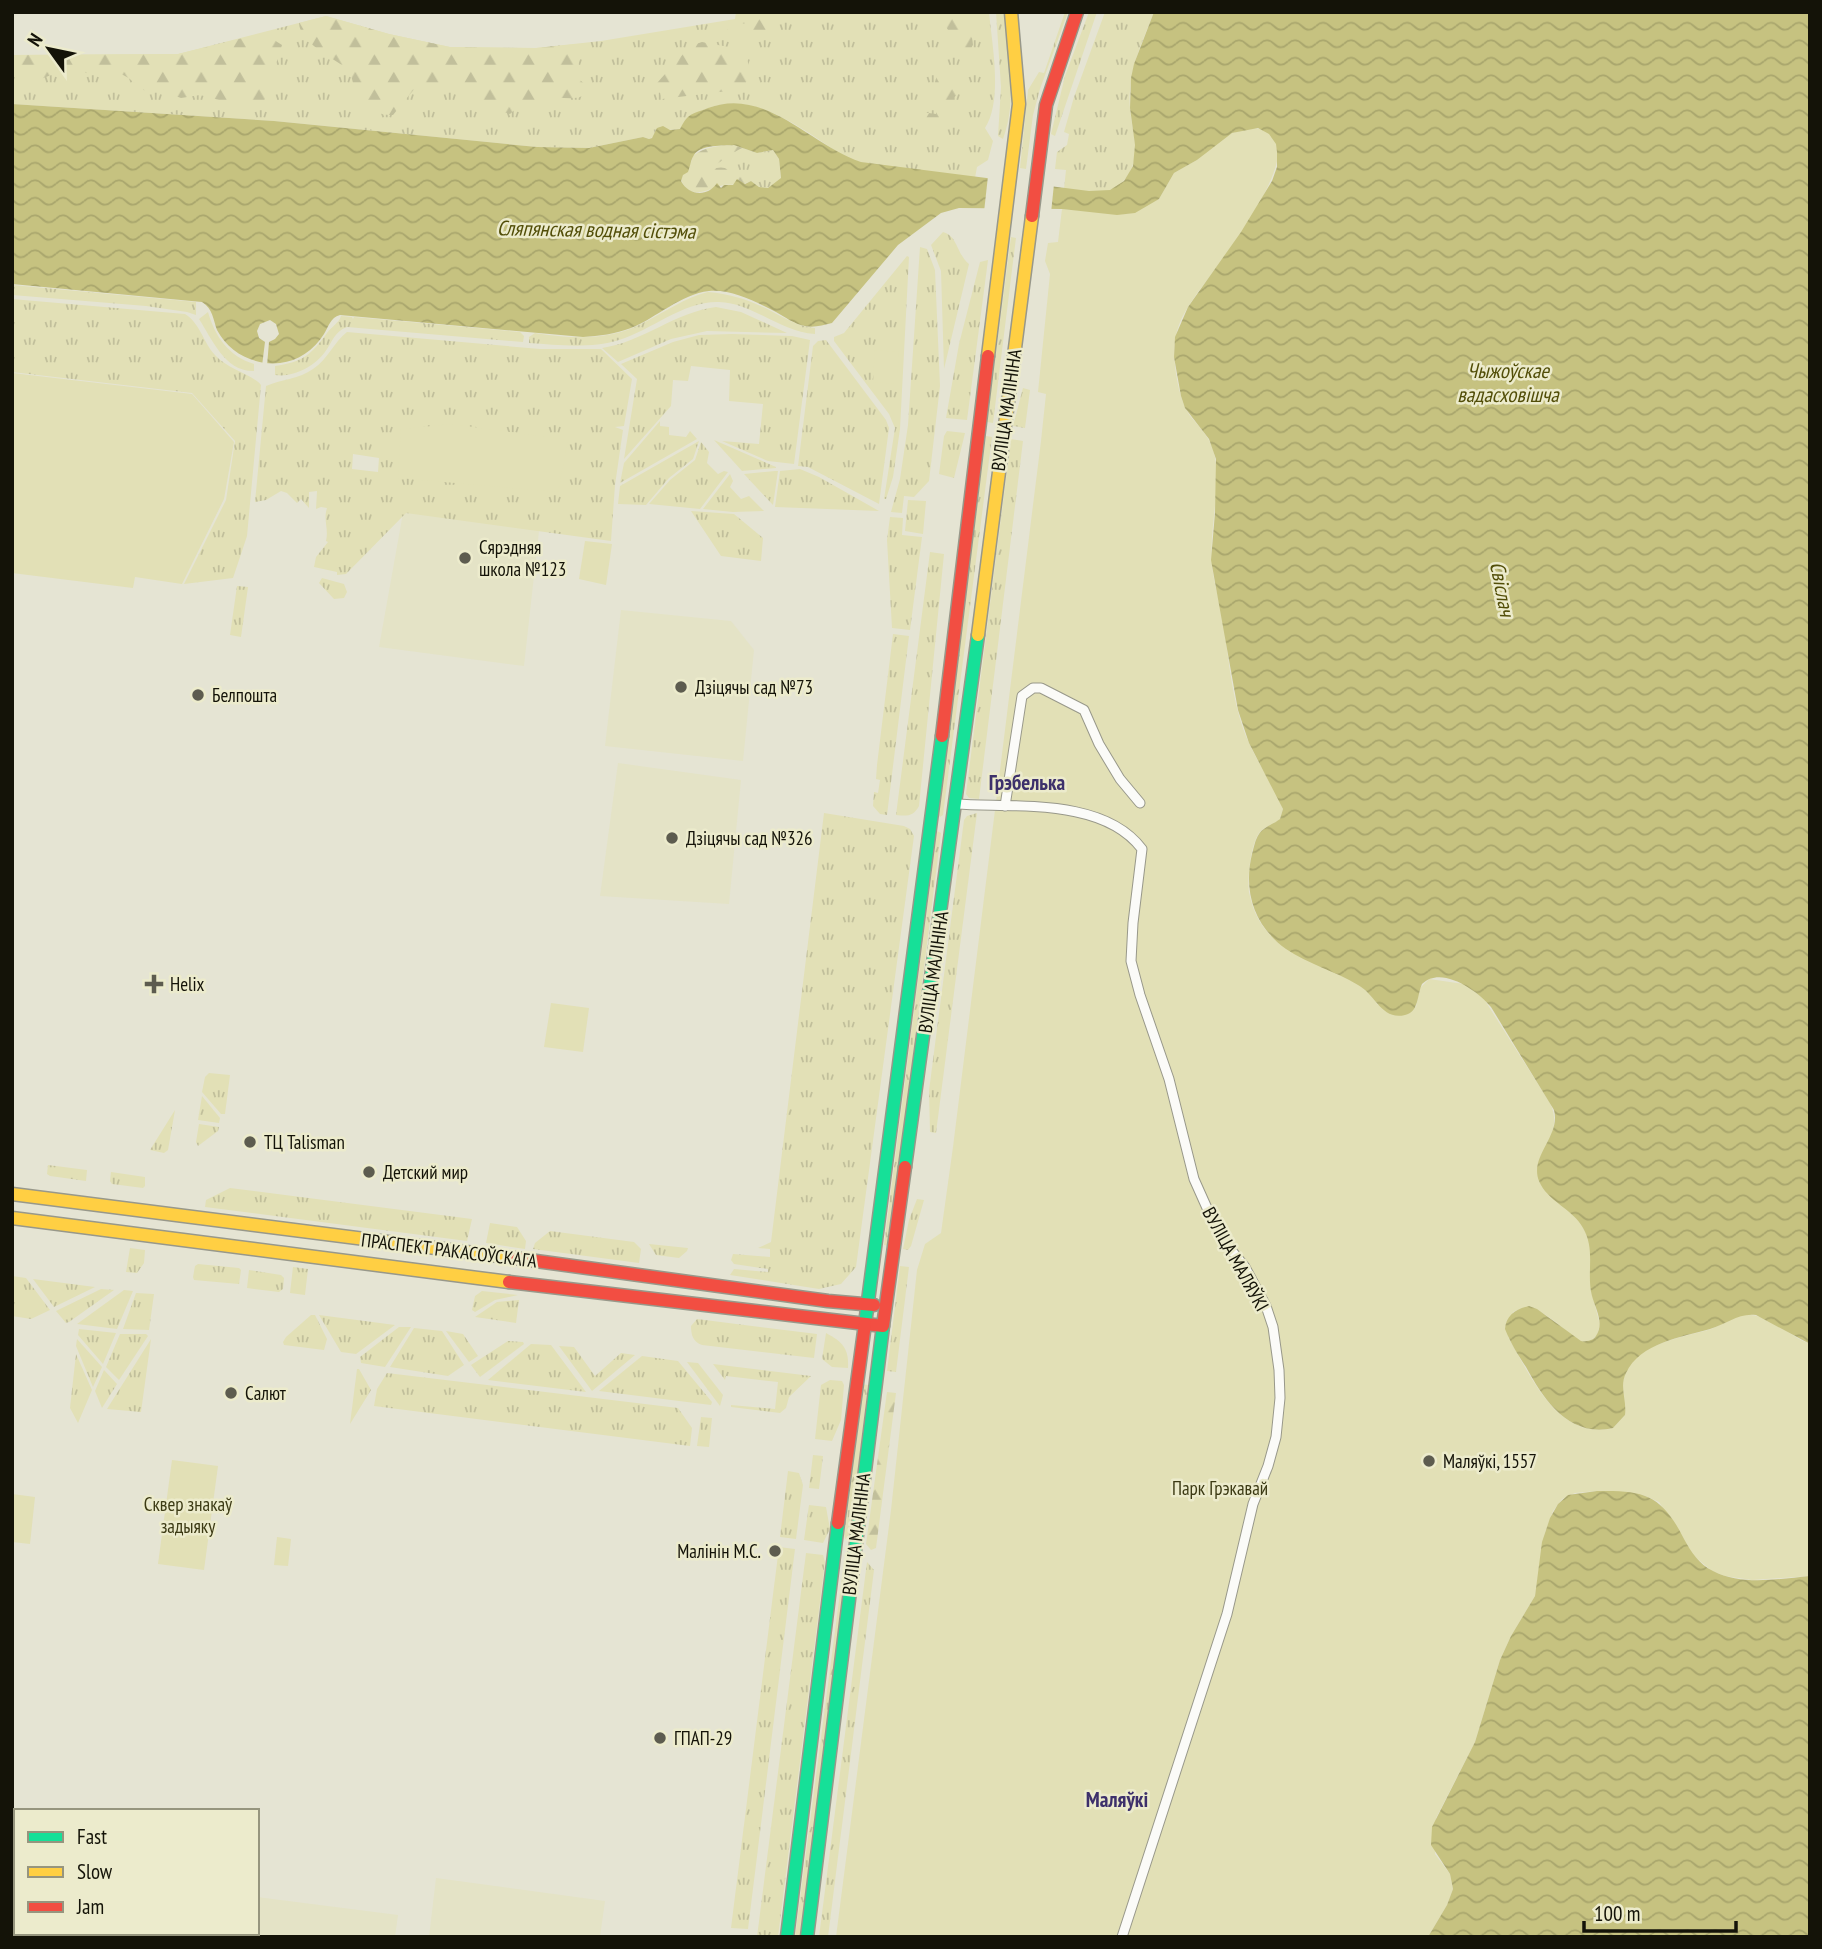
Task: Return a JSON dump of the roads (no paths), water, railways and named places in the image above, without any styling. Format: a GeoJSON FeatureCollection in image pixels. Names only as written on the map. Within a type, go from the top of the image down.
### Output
{"type":"FeatureCollection","features":[{"type":"Feature","properties":{"kind":"main road","name":"ВУЛІЦА МАЛІНІНА"},"geometry":{"type":"LineString","coordinates":[[787,1937],[843,1483],[931,823],[1019,104],[1011,12]]}},
{"type":"Feature","properties":{"kind":"main road","name":"ВУЛІЦА МАЛІНІНА"},"geometry":{"type":"LineString","coordinates":[[807,1937],[883,1325],[956,804],[1040,146],[1046,105],[1077,12]]}},
{"type":"Feature","properties":{"kind":"main road"},"geometry":{"type":"LineString","coordinates":[[931,823],[952,825]]}},
{"type":"Feature","properties":{"kind":"main road","name":"ПРАСПЕКТ РАКАСОЎСКАГА"},"geometry":{"type":"LineString","coordinates":[[12,1194],[665,1277],[828,1301],[886,1306]]}},
{"type":"Feature","properties":{"kind":"main road","name":"ПРАСПЕКТ РАКАСОЎСКАГА"},"geometry":{"type":"LineString","coordinates":[[12,1217],[150,1237],[883,1325]]}},
{"type":"Feature","properties":{"kind":"street"},"geometry":{"type":"LineString","coordinates":[[1005,806],[1022,696],[1033,688],[1041,688],[1084,710],[1099,744],[1120,779],[1140,803]]}},
{"type":"Feature","properties":{"kind":"street","name":"ВУЛІЦА МАЛЯЎКІ"},"geometry":{"type":"LineString","coordinates":[[956,804],[1083,813],[1120,830],[1135,840],[1142,849],[1131,961],[1140,995],[1169,1079],[1194,1179],[1211,1217],[1245,1267],[1266,1306],[1273,1327],[1279,1370],[1276,1437],[1253,1504],[1227,1614],[1122,1937]]}},
{"type":"Feature","properties":{"kind":"water","name":"Чыжоўскае вадасховішча"},"geometry":{"type":"Polygon","coordinates":[[[1154,12],[1810,12],[1810,1344],[1756,1315],[1733,1319],[1651,1348],[1632,1363],[1623,1383],[1625,1415],[1613,1428],[1597,1430],[1583,1427],[1560,1414],[1541,1392],[1505,1329],[1512,1313],[1529,1306],[1581,1341],[1593,1339],[1599,1328],[1590,1287],[1587,1236],[1579,1221],[1543,1188],[1537,1172],[1541,1154],[1553,1129],[1554,1110],[1491,1007],[1468,987],[1448,978],[1430,979],[1422,984],[1417,1002],[1410,1013],[1397,1016],[1390,1014],[1358,985],[1286,949],[1266,930],[1259,919],[1250,894],[1252,854],[1259,834],[1280,819],[1283,809],[1249,743],[1238,710],[1211,560],[1216,459],[1209,439],[1185,408],[1174,357],[1175,337],[1188,307],[1241,232],[1272,181],[1277,167],[1277,152],[1276,144],[1269,134],[1258,128],[1232,133],[1197,160],[1174,173],[1159,199],[1135,213],[1117,215],[1062,209],[959,208],[941,213],[898,245],[832,323],[808,327],[752,300],[718,291],[699,293],[679,301],[625,330],[583,337],[340,315],[332,320],[320,340],[305,354],[287,362],[271,363],[252,360],[228,345],[217,330],[211,311],[202,302],[12,284],[12,104],[274,121],[537,147],[589,148],[643,137],[649,139],[657,128],[663,126],[670,130],[680,129],[694,113],[729,103],[769,111],[842,154],[861,162],[1089,191],[1110,190],[1124,181],[1133,166],[1135,145],[1130,108],[1134,64],[1154,12]],[[734,145],[702,149],[694,155],[688,172],[683,175],[681,181],[689,190],[699,193],[709,191],[717,183],[721,188],[724,185],[733,185],[737,179],[745,184],[751,181],[759,187],[768,188],[781,178],[779,159],[773,150],[757,153],[734,145]]]}},
{"type":"Feature","properties":{"kind":"water"},"geometry":{"type":"Polygon","coordinates":[[[1597,1491],[1640,1494],[1659,1504],[1676,1524],[1696,1557],[1708,1568],[1724,1576],[1760,1580],[1810,1576],[1810,1937],[1428,1937],[1453,1889],[1450,1874],[1431,1845],[1432,1827],[1475,1742],[1500,1660],[1535,1596],[1542,1542],[1550,1518],[1558,1504],[1568,1495],[1597,1491]]]}},
{"type":"Feature","properties":{"kind":"place","name":"Сярэдняя школа №123"},"geometry":{"type":"Point","coordinates":[465,558]}},
{"type":"Feature","properties":{"kind":"place","name":"Дзіцячы сад №73"},"geometry":{"type":"Point","coordinates":[681,687]}},
{"type":"Feature","properties":{"kind":"place","name":"Белпошта"},"geometry":{"type":"Point","coordinates":[198,695]}},
{"type":"Feature","properties":{"kind":"place","name":"Дзіцячы сад №326"},"geometry":{"type":"Point","coordinates":[672,838]}},
{"type":"Feature","properties":{"kind":"place","name":"Helix"},"geometry":{"type":"Point","coordinates":[154,984]}},
{"type":"Feature","properties":{"kind":"place","name":"ТЦ Talisman"},"geometry":{"type":"Point","coordinates":[250,1142]}},
{"type":"Feature","properties":{"kind":"place","name":"Детский мир"},"geometry":{"type":"Point","coordinates":[369,1172]}},
{"type":"Feature","properties":{"kind":"place","name":"Салют"},"geometry":{"type":"Point","coordinates":[231,1393]}},
{"type":"Feature","properties":{"kind":"place","name":"Маляўкі, 1557"},"geometry":{"type":"Point","coordinates":[1429,1461]}},
{"type":"Feature","properties":{"kind":"place","name":"Малінін М.С."},"geometry":{"type":"Point","coordinates":[775,1551]}},
{"type":"Feature","properties":{"kind":"place","name":"ГПАП-29"},"geometry":{"type":"Point","coordinates":[660,1738]}},
{"type":"Feature","properties":{"kind":"district","name":"Грэбелька"},"geometry":{"type":"Point","coordinates":[1027,783]}},
{"type":"Feature","properties":{"kind":"district","name":"Маляўкі"},"geometry":{"type":"Point","coordinates":[1117,1800]}},
{"type":"Feature","properties":{"kind":"water label","name":"Сляпянская водная сістэма"},"geometry":{"type":"Point","coordinates":[596,230]}},
{"type":"Feature","properties":{"kind":"water label","name":"Свіслач"},"geometry":{"type":"Point","coordinates":[1502,589]}},
{"type":"Feature","properties":{"kind":"park label","name":"Парк Грэкавай"},"geometry":{"type":"Point","coordinates":[1220,1488]}},
{"type":"Feature","properties":{"kind":"park label","name":"Сквер знакаў задыяку"},"geometry":{"type":"Point","coordinates":[188,1515]}}]}
